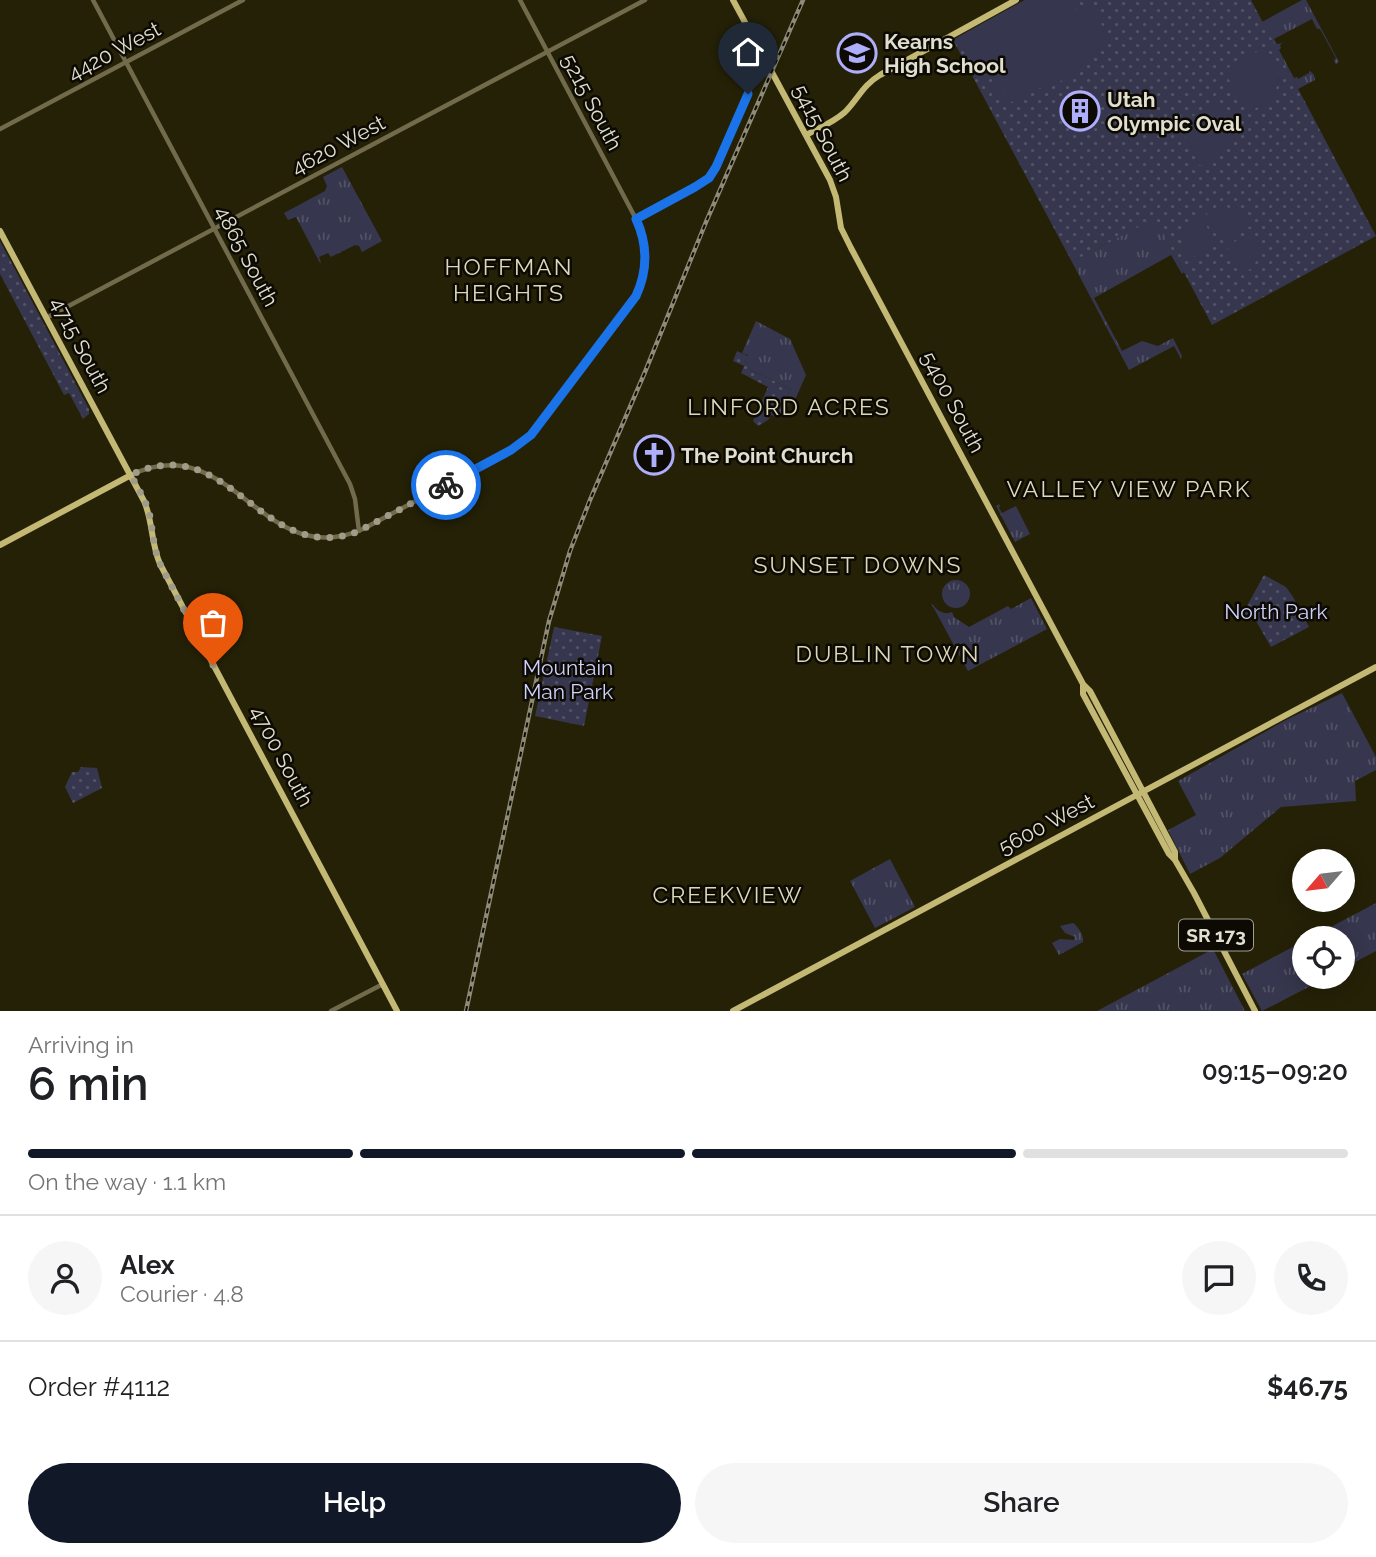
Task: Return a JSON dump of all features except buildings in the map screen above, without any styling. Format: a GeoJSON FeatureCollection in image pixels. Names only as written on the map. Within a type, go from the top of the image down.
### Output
{"type":"FeatureCollection","features":[{"type":"Feature","properties":{"kind":"main road","name":"5415 South"},"geometry":{"type":"LineString","coordinates":[[733,0],[833,188],[841,228],[851,248]]}},
{"type":"Feature","properties":{"kind":"main road"},"geometry":{"type":"LineString","coordinates":[[806,135],[841,115],[865,86],[880,75],[1016,0]]}},
{"type":"Feature","properties":{"kind":"main road","name":"4715 South"},"geometry":{"type":"LineString","coordinates":[[0,231],[131,475]]}},
{"type":"Feature","properties":{"kind":"main road","name":"5400 South"},"geometry":{"type":"LineString","coordinates":[[851,248],[1083,684],[1090,691],[1169,854],[1175,860],[1255,1011]]}},
{"type":"Feature","properties":{"kind":"main road"},"geometry":{"type":"LineString","coordinates":[[0,545],[131,475]]}},
{"type":"Feature","properties":{"kind":"main road","name":"4700 South"},"geometry":{"type":"LineString","coordinates":[[131,475],[150,516],[154,548],[160,564],[397,1011]]}},
{"type":"Feature","properties":{"kind":"main road","name":"5600 West"},"geometry":{"type":"LineString","coordinates":[[733,1011],[1376,667]]}},
{"type":"Feature","properties":{"kind":"main road","name":"5400 South"},"geometry":{"type":"LineString","coordinates":[[1083,684],[1083,694],[1140,793]]}},
{"type":"Feature","properties":{"kind":"street","name":"4865 South"},"geometry":{"type":"LineString","coordinates":[[93,0],[350,484],[359,531]]}},
{"type":"Feature","properties":{"kind":"street","name":"4420 West"},"geometry":{"type":"LineString","coordinates":[[0,129],[243,0]]}},
{"type":"Feature","properties":{"kind":"street","name":"5215 South"},"geometry":{"type":"LineString","coordinates":[[131,475],[164,465],[191,467],[214,477],[293,531],[311,537],[333,538],[359,531],[506,453],[531,435],[636,296],[644,275],[646,256],[642,233],[636,219],[520,0]]}},
{"type":"Feature","properties":{"kind":"street","name":"4620 West"},"geometry":{"type":"LineString","coordinates":[[46,318],[645,0]]}},
{"type":"Feature","properties":{"kind":"street"},"geometry":{"type":"LineString","coordinates":[[636,219],[701,184],[712,175],[764,58]]}},
{"type":"Feature","properties":{"kind":"street"},"geometry":{"type":"LineString","coordinates":[[331,1011],[383,984]]}},
{"type":"Feature","properties":{"kind":"green space"},"geometry":{"type":"Polygon","coordinates":[[[1025,0],[1251,0],[1376,236],[1212,325],[1155,218],[1072,262],[953,40],[1025,0]]]}},
{"type":"Feature","properties":{"kind":"green space"},"geometry":{"type":"Polygon","coordinates":[[[1025,0],[1069,0],[1075,10],[1089,3],[1110,39],[1073,74],[1052,86],[1032,90],[1008,104],[1001,91],[998,92],[987,69],[972,64],[958,37],[1025,0]]]}},
{"type":"Feature","properties":{"kind":"green space"},"geometry":{"type":"Polygon","coordinates":[[[1306,0],[1339,62],[1336,64],[1336,58],[1312,19],[1274,39],[1277,44],[1283,43],[1279,50],[1294,78],[1298,79],[1309,71],[1314,76],[1315,80],[1298,89],[1262,22],[1306,0]]]}},
{"type":"Feature","properties":{"kind":"green space"},"geometry":{"type":"Polygon","coordinates":[[[1265,47],[1280,75],[1273,99],[1247,113],[1225,72],[1265,47]]]}},
{"type":"Feature","properties":{"kind":"green space"},"geometry":{"type":"Polygon","coordinates":[[[1219,101],[1234,127],[1226,153],[1200,166],[1179,124],[1219,101]]]}},
{"type":"Feature","properties":{"kind":"green space"},"geometry":{"type":"Polygon","coordinates":[[[342,167],[382,241],[362,252],[359,246],[355,245],[331,257],[328,253],[319,257],[320,263],[296,217],[288,220],[284,213],[325,191],[327,186],[323,177],[342,167]]]}},
{"type":"Feature","properties":{"kind":"green space"},"geometry":{"type":"Polygon","coordinates":[[[1226,207],[1241,214],[1251,226],[1221,239],[1206,212],[1226,207]]]}},
{"type":"Feature","properties":{"kind":"green space"},"geometry":{"type":"Polygon","coordinates":[[[1201,216],[1215,242],[1213,246],[1188,260],[1183,246],[1183,234],[1189,224],[1201,216]]]}},
{"type":"Feature","properties":{"kind":"green space"},"geometry":{"type":"Polygon","coordinates":[[[1155,217],[1184,272],[1182,274],[1171,255],[1094,298],[1122,351],[1142,341],[1158,346],[1173,338],[1182,356],[1181,359],[1174,346],[1129,370],[1072,262],[1155,217]]]}},
{"type":"Feature","properties":{"kind":"green space"},"geometry":{"type":"Polygon","coordinates":[[[1254,232],[1258,257],[1252,267],[1241,276],[1227,251],[1228,245],[1254,232]]]}},
{"type":"Feature","properties":{"kind":"green space"},"geometry":{"type":"Polygon","coordinates":[[[0,241],[89,409],[89,414],[83,419],[69,393],[64,395],[0,274],[0,241]]]}},
{"type":"Feature","properties":{"kind":"green space"},"geometry":{"type":"Polygon","coordinates":[[[756,321],[790,339],[806,375],[795,400],[789,402],[787,410],[775,417],[772,415],[791,389],[749,369],[750,365],[745,362],[748,355],[742,353],[756,321]]]}},
{"type":"Feature","properties":{"kind":"green space"},"geometry":{"type":"Polygon","coordinates":[[[737,351],[748,356],[745,362],[751,365],[749,369],[791,389],[768,420],[758,426],[753,421],[768,387],[741,373],[744,366],[733,361],[737,351]]]}},
{"type":"Feature","properties":{"kind":"green space"},"geometry":{"type":"Polygon","coordinates":[[[999,504],[1002,513],[1016,506],[1030,534],[1015,542],[996,506],[999,504]]]}},
{"type":"Feature","properties":{"kind":"green space","name":"North Park"},"geometry":{"type":"Polygon","coordinates":[[[1264,575],[1286,587],[1309,627],[1271,647],[1256,621],[1243,613],[1264,575]]]}},
{"type":"Feature","properties":{"kind":"green space"},"geometry":{"type":"Polygon","coordinates":[[[956,580],[966,584],[970,594],[966,604],[956,608],[946,604],[942,594],[946,584],[956,580]]]}},
{"type":"Feature","properties":{"kind":"green space"},"geometry":{"type":"Polygon","coordinates":[[[1031,598],[1047,629],[968,671],[931,603],[937,610],[952,612],[954,617],[969,627],[1008,606],[1011,609],[1031,598]]]}},
{"type":"Feature","properties":{"kind":"green space","name":"Mountain Man Park"},"geometry":{"type":"Polygon","coordinates":[[[554,627],[602,636],[584,726],[535,716],[554,627]]]}},
{"type":"Feature","properties":{"kind":"green space"},"geometry":{"type":"Polygon","coordinates":[[[1342,693],[1376,757],[1376,770],[1355,781],[1356,801],[1281,807],[1220,858],[1190,874],[1168,830],[1196,815],[1178,781],[1286,720],[1342,693]]]}},
{"type":"Feature","properties":{"kind":"green space"},"geometry":{"type":"Polygon","coordinates":[[[81,767],[97,768],[102,788],[73,803],[65,787],[72,772],[78,772],[81,767]]]}},
{"type":"Feature","properties":{"kind":"green space"},"geometry":{"type":"Polygon","coordinates":[[[890,859],[915,907],[875,928],[850,881],[890,859]]]}},
{"type":"Feature","properties":{"kind":"green space"},"geometry":{"type":"Polygon","coordinates":[[[1376,903],[1376,951],[1355,962],[1355,926],[1333,926],[1376,903]]]}},
{"type":"Feature","properties":{"kind":"green space"},"geometry":{"type":"Polygon","coordinates":[[[1073,923],[1080,931],[1083,942],[1059,955],[1052,943],[1060,939],[1074,940],[1075,937],[1065,933],[1060,926],[1073,923]]]}},
{"type":"Feature","properties":{"kind":"green space"},"geometry":{"type":"Polygon","coordinates":[[[1292,947],[1292,989],[1305,989],[1262,1011],[1242,974],[1292,947]]]}},
{"type":"Feature","properties":{"kind":"green space"},"geometry":{"type":"Polygon","coordinates":[[[1213,949],[1245,1011],[1097,1011],[1213,949]]]}},
{"type":"Feature","properties":{"kind":"railway"},"geometry":{"type":"LineString","coordinates":[[466,1011],[549,621],[570,551],[706,222],[803,0]]}},
{"type":"Feature","properties":{"kind":"way so far"},"geometry":{"type":"LineString","coordinates":[[213,665],[160,564],[154,548],[150,516],[131,475],[164,465],[191,467],[214,477],[283,526],[303,535],[327,538],[359,531],[446,485]]}},
{"type":"Feature","properties":{"kind":"place","name":"Kearns High School"},"geometry":{"type":"Point","coordinates":[857,53]}},
{"type":"Feature","properties":{"kind":"place","name":"Utah Olympic Oval"},"geometry":{"type":"Point","coordinates":[1080,111]}},
{"type":"Feature","properties":{"kind":"place","name":"The Point Church"},"geometry":{"type":"Point","coordinates":[654,455]}},
{"type":"Feature","properties":{"kind":"district","name":"HOFFMAN HEIGHTS"},"geometry":{"type":"Point","coordinates":[509,279]}},
{"type":"Feature","properties":{"kind":"district","name":"LINFORD ACRES"},"geometry":{"type":"Point","coordinates":[789,406]}},
{"type":"Feature","properties":{"kind":"district","name":"VALLEY VIEW PARK"},"geometry":{"type":"Point","coordinates":[1129,488]}},
{"type":"Feature","properties":{"kind":"district","name":"SUNSET DOWNS"},"geometry":{"type":"Point","coordinates":[858,564]}},
{"type":"Feature","properties":{"kind":"district","name":"DUBLIN TOWN"},"geometry":{"type":"Point","coordinates":[888,653]}},
{"type":"Feature","properties":{"kind":"district","name":"CREEKVIEW"},"geometry":{"type":"Point","coordinates":[728,894]}},
{"type":"Feature","properties":{"kind":"route"},"geometry":{"type":"LineString","coordinates":[[446,485],[516,447],[536,428],[629,307],[641,286],[646,256],[642,233],[636,219],[712,175],[748,94]]}}]}
